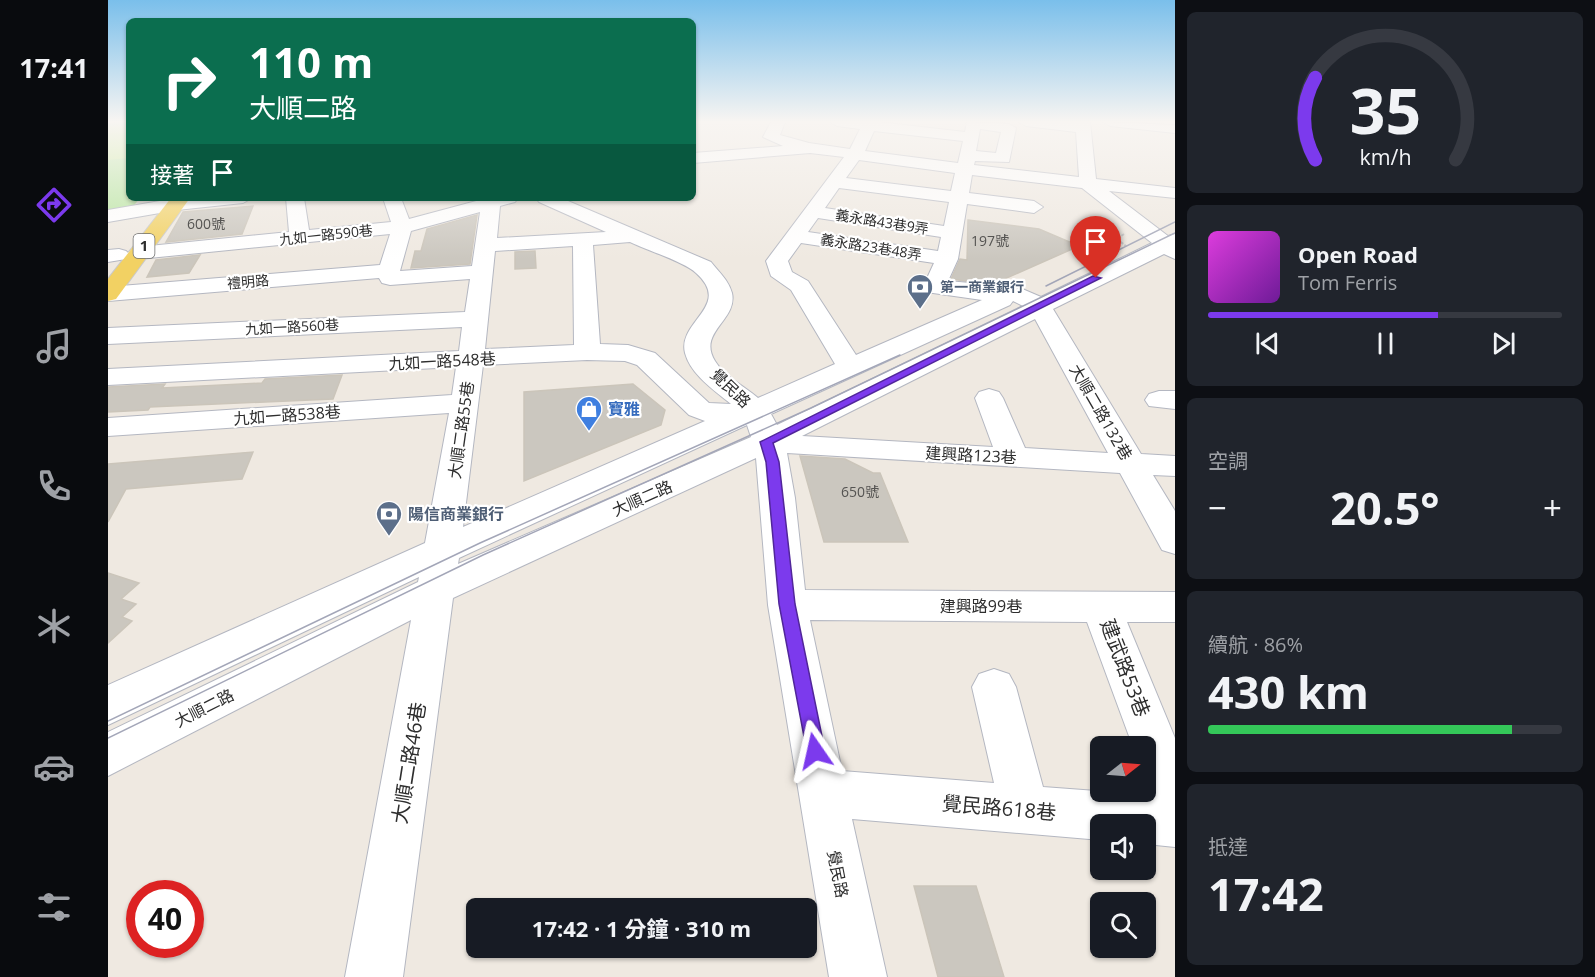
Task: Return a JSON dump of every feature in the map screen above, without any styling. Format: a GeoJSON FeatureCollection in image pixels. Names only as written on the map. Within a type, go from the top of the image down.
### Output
{"type":"FeatureCollection","features":[{"type":"Feature","properties":{"kind":"main road","name":"1"},"geometry":{"type":"LineString","coordinates":[[108,294],[118,258],[169,202]]}},
{"type":"Feature","properties":{"kind":"street"},"geometry":{"type":"LineString","coordinates":[[843,168],[777,261],[782,276],[800,286],[851,368]]}},
{"type":"Feature","properties":{"kind":"street"},"geometry":{"type":"LineString","coordinates":[[963,168],[946,259],[934,287],[1023,295]]}},
{"type":"Feature","properties":{"kind":"street"},"geometry":{"type":"LineString","coordinates":[[996,168],[1088,184],[1170,189]]}},
{"type":"Feature","properties":{"kind":"street"},"geometry":{"type":"LineString","coordinates":[[1086,168],[1088,184],[1172,246]]}},
{"type":"Feature","properties":{"kind":"street"},"geometry":{"type":"LineString","coordinates":[[831,186],[957,203],[1034,207]]}},
{"type":"Feature","properties":{"kind":"street"},"geometry":{"type":"LineString","coordinates":[[108,216],[169,202],[188,201]]}},
{"type":"Feature","properties":{"kind":"street"},"geometry":{"type":"LineString","coordinates":[[295,201],[300,238]]}},
{"type":"Feature","properties":{"kind":"street"},"geometry":{"type":"LineString","coordinates":[[389,271],[402,227],[393,201]]}},
{"type":"Feature","properties":{"kind":"street","name":"九如一路590巷"},"geometry":{"type":"LineString","coordinates":[[118,258],[402,227],[493,201]]}},
{"type":"Feature","properties":{"kind":"street","name":"大順二路55巷"},"geometry":{"type":"LineString","coordinates":[[440,570],[471,360],[485,245],[496,201]]}},
{"type":"Feature","properties":{"kind":"street","name":"覺民路"},"geometry":{"type":"LineString","coordinates":[[552,201],[703,267],[716,279],[721,294],[720,305],[697,340],[698,354],[760,427],[773,462],[787,604],[858,977]]}},
{"type":"Feature","properties":{"kind":"street","name":"義永路43巷9弄"},"geometry":{"type":"LineString","coordinates":[[813,212],[952,233]]}},
{"type":"Feature","properties":{"kind":"street","name":"義永路23巷48弄"},"geometry":{"type":"LineString","coordinates":[[796,236],[946,259]]}},
{"type":"Feature","properties":{"kind":"street"},"geometry":{"type":"LineString","coordinates":[[485,245],[631,237]]}},
{"type":"Feature","properties":{"kind":"street"},"geometry":{"type":"LineString","coordinates":[[583,241],[587,352]]}},
{"type":"Feature","properties":{"kind":"street","name":"大順二路"},"geometry":{"type":"LineString","coordinates":[[760,427],[851,368],[1023,295],[1172,246]]}},
{"type":"Feature","properties":{"kind":"street","name":"禮明路"},"geometry":{"type":"LineString","coordinates":[[108,294],[389,271],[390,278],[482,272]]}},
{"type":"Feature","properties":{"kind":"street","name":"大順二路"},"geometry":{"type":"LineString","coordinates":[[108,706],[440,570],[760,427],[1023,295]]}},
{"type":"Feature","properties":{"kind":"street","name":"大順二路132巷"},"geometry":{"type":"LineString","coordinates":[[1023,295],[1131,465],[1175,541]]}},
{"type":"Feature","properties":{"kind":"street","name":"九如一路560巷"},"geometry":{"type":"LineString","coordinates":[[108,336],[476,318]]}},
{"type":"Feature","properties":{"kind":"street","name":"九如一路548巷"},"geometry":{"type":"LineString","coordinates":[[108,377],[471,360],[587,352],[628,353],[646,359],[699,409],[760,427]]}},
{"type":"Feature","properties":{"kind":"street"},"geometry":{"type":"LineString","coordinates":[[989,398],[1013,457]]}},
{"type":"Feature","properties":{"kind":"street","name":"九如一路538巷"},"geometry":{"type":"LineString","coordinates":[[108,427],[465,403]]}},
{"type":"Feature","properties":{"kind":"street","name":"建興路123巷"},"geometry":{"type":"LineString","coordinates":[[760,427],[825,448],[1175,466]]}},
{"type":"Feature","properties":{"kind":"street","name":"大順二路"},"geometry":{"type":"LineString","coordinates":[[108,755],[440,570]]}},
{"type":"Feature","properties":{"kind":"street","name":"大順二路46巷"},"geometry":{"type":"LineString","coordinates":[[374,977],[440,570]]}},
{"type":"Feature","properties":{"kind":"street","name":"建興路99巷"},"geometry":{"type":"LineString","coordinates":[[787,604],[1175,607]]}},
{"type":"Feature","properties":{"kind":"street","name":"建武路53巷"},"geometry":{"type":"LineString","coordinates":[[1101,607],[1175,797]]}},
{"type":"Feature","properties":{"kind":"street"},"geometry":{"type":"LineString","coordinates":[[994,687],[1024,810]]}},
{"type":"Feature","properties":{"kind":"street","name":"覺民路618巷"},"geometry":{"type":"LineString","coordinates":[[823,793],[1175,822]]}},
{"type":"Feature","properties":{"kind":"green space"},"geometry":{"type":"Polygon","coordinates":[[[108,168],[126,168],[126,201],[138,201],[127,214],[108,217],[108,168]]]}},
{"type":"Feature","properties":{"kind":"building"},"geometry":{"type":"Polygon","coordinates":[[[253,206],[242,234],[166,242],[183,212],[253,206]]]}},
{"type":"Feature","properties":{"kind":"building"},"geometry":{"type":"Polygon","coordinates":[[[477,215],[470,264],[411,268],[415,251],[421,251],[427,229],[477,215]]]}},
{"type":"Feature","properties":{"kind":"building"},"geometry":{"type":"Polygon","coordinates":[[[968,220],[1039,229],[1079,246],[991,285],[951,279],[960,259],[967,260],[968,220]]]}},
{"type":"Feature","properties":{"kind":"building"},"geometry":{"type":"Polygon","coordinates":[[[535,251],[536,268],[515,269],[515,252],[535,251]]]}},
{"type":"Feature","properties":{"kind":"building"},"geometry":{"type":"Polygon","coordinates":[[[200,255],[189,273],[147,277],[156,260],[200,255]]]}},
{"type":"Feature","properties":{"kind":"building"},"geometry":{"type":"Polygon","coordinates":[[[342,375],[333,399],[150,407],[148,410],[108,412],[108,387],[165,384],[162,388],[262,383],[265,379],[342,375]]]}},
{"type":"Feature","properties":{"kind":"building","name":"寶雅"},"geometry":{"type":"Polygon","coordinates":[[[633,384],[665,410],[661,425],[524,481],[524,392],[633,384]]]}},
{"type":"Feature","properties":{"kind":"building"},"geometry":{"type":"Polygon","coordinates":[[[253,452],[242,479],[126,489],[108,522],[108,464],[253,452]]]}},
{"type":"Feature","properties":{"kind":"building"},"geometry":{"type":"Polygon","coordinates":[[[800,456],[845,459],[873,473],[880,473],[908,542],[824,542],[800,456]]]}},
{"type":"Feature","properties":{"kind":"building"},"geometry":{"type":"Polygon","coordinates":[[[108,573],[139,583],[121,599],[136,604],[122,617],[132,621],[108,643],[108,573]]]}},
{"type":"Feature","properties":{"kind":"building"},"geometry":{"type":"Polygon","coordinates":[[[914,886],[976,886],[1004,977],[938,977],[914,886]]]}},
{"type":"Feature","properties":{"kind":"tram line"},"geometry":{"type":"LineString","coordinates":[[1046,286],[1175,222]]}},
{"type":"Feature","properties":{"kind":"tram line"},"geometry":{"type":"LineString","coordinates":[[108,738],[483,555],[811,408],[1175,233]]}},
{"type":"Feature","properties":{"kind":"tram line"},"geometry":{"type":"LineString","coordinates":[[108,721],[480,543],[900,355]]}},
{"type":"Feature","properties":{"kind":"place","name":"第一商業銀行"},"geometry":{"type":"Point","coordinates":[920,310]}},
{"type":"Feature","properties":{"kind":"place","name":"寶雅"},"geometry":{"type":"Point","coordinates":[589,432]}},
{"type":"Feature","properties":{"kind":"place","name":"陽信商業銀行"},"geometry":{"type":"Point","coordinates":[389,537]}},
{"type":"Feature","properties":{"kind":"route"},"geometry":{"type":"LineString","coordinates":[[815,751],[787,604],[773,462],[766,442],[1096,278]]}}]}
